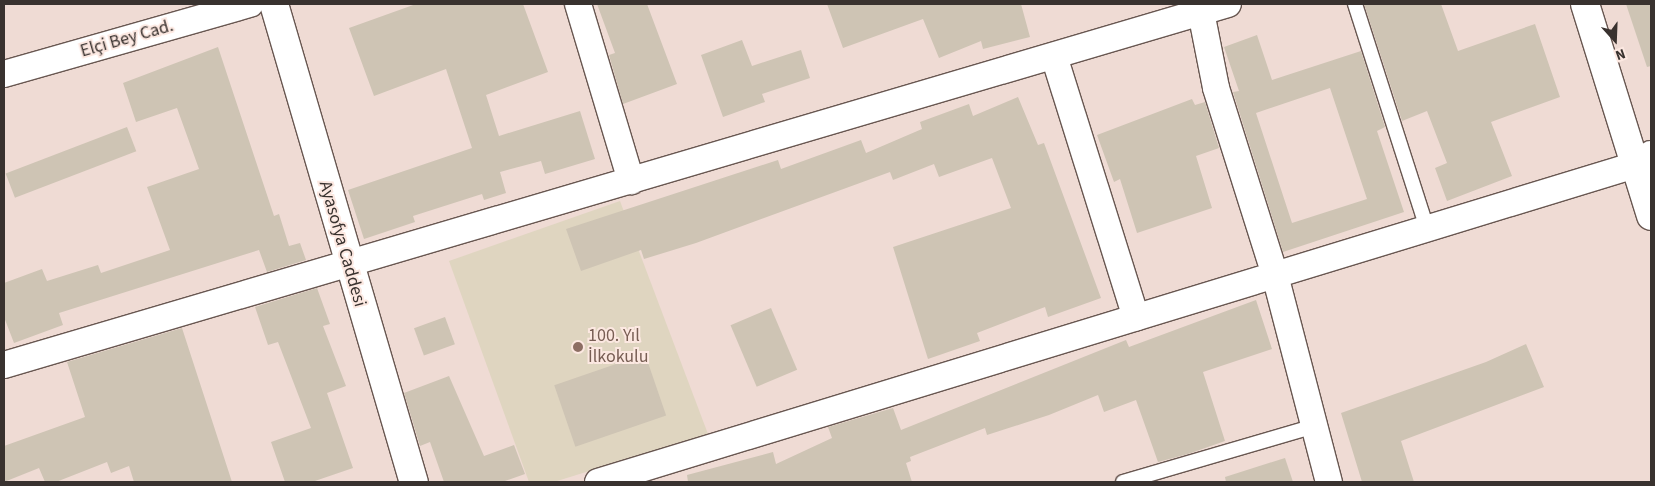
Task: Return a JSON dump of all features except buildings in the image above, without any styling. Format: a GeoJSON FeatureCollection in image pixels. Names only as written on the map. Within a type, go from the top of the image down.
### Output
{"type":"FeatureCollection","features":[{"type":"Feature","properties":{"kind":"street","name":"Elçi Bey Cad."},"geometry":{"type":"LineString","coordinates":[[4,74],[250,4]]}},
{"type":"Feature","properties":{"kind":"street","name":"Ayasofya Caddesi"},"geometry":{"type":"LineString","coordinates":[[274,4],[348,266],[414,482]]}},
{"type":"Feature","properties":{"kind":"street"},"geometry":{"type":"LineString","coordinates":[[578,4],[632,181]]}},
{"type":"Feature","properties":{"kind":"street"},"geometry":{"type":"LineString","coordinates":[[4,365],[348,266],[1054,56],[1199,8],[1228,4]]}},
{"type":"Feature","properties":{"kind":"street"},"geometry":{"type":"LineString","coordinates":[[1585,4],[1643,159],[1651,216]]}},
{"type":"Feature","properties":{"kind":"street"},"geometry":{"type":"LineString","coordinates":[[1199,8],[1216,88],[1275,275],[1329,482]]}},
{"type":"Feature","properties":{"kind":"street"},"geometry":{"type":"LineString","coordinates":[[1054,56],[1136,317]]}},
{"type":"Feature","properties":{"kind":"street"},"geometry":{"type":"LineString","coordinates":[[598,482],[1428,228],[1643,159]]}},
{"type":"Feature","properties":{"kind":"lane"},"geometry":{"type":"LineString","coordinates":[[1355,4],[1428,228]]}},
{"type":"Feature","properties":{"kind":"lane"},"geometry":{"type":"LineString","coordinates":[[1123,482],[1314,426]]}},
{"type":"Feature","properties":{"kind":"shaded area","name":"100. Yıl İlkokulu"},"geometry":{"type":"Polygon","coordinates":[[[620,201],[708,434],[554,482],[529,482],[449,261],[620,201]]]}},
{"type":"Feature","properties":{"kind":"place","name":"100. Yıl İlkokulu"},"geometry":{"type":"Point","coordinates":[578,347]}}]}
